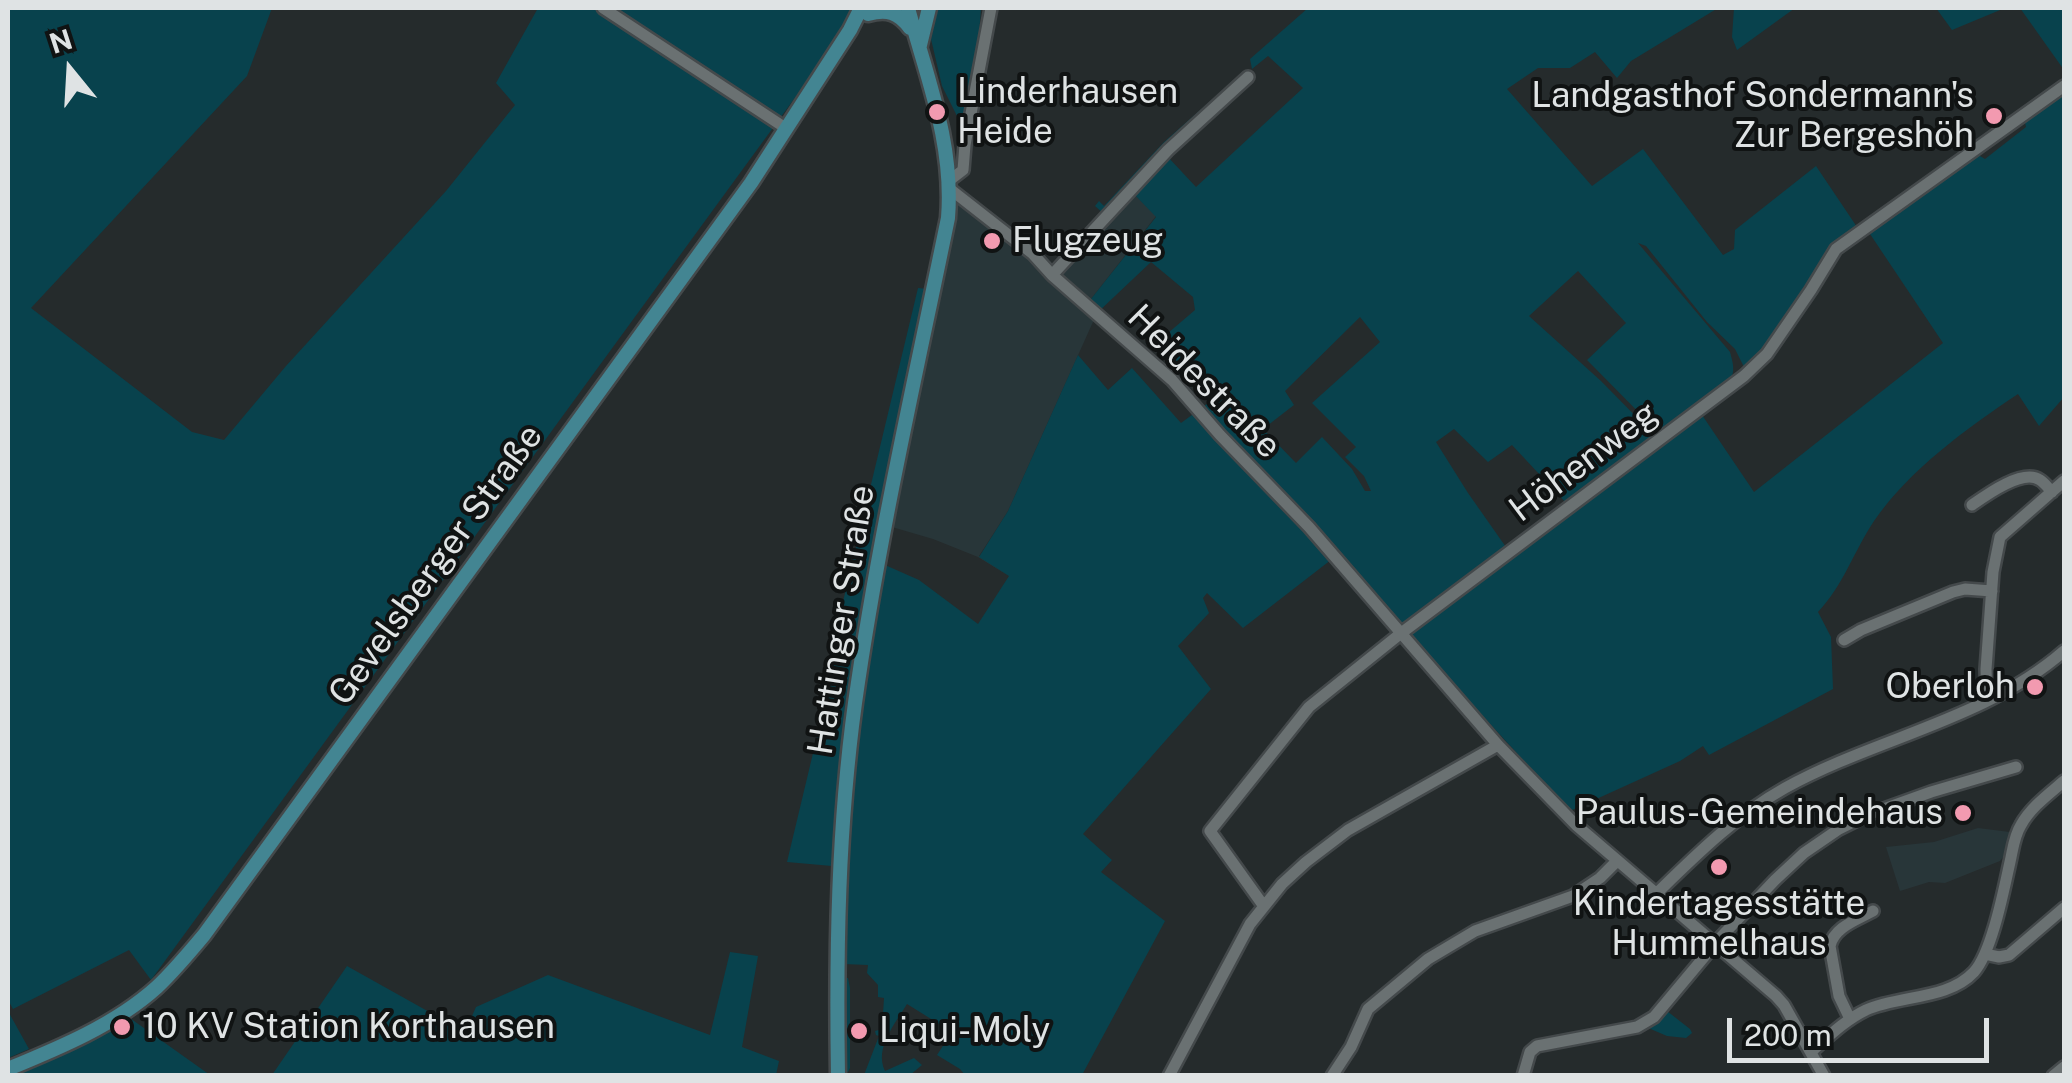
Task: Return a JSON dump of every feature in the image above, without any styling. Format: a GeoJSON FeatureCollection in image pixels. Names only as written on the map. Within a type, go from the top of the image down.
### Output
{"type":"FeatureCollection","features":[{"type":"Feature","properties":{"kind":"main road","name":"Hattinger Straße"},"geometry":{"type":"LineString","coordinates":[[838,1076],[840,850],[856,702],[948,218],[950,184],[942,131],[908,8]]}},
{"type":"Feature","properties":{"kind":"main road"},"geometry":{"type":"LineString","coordinates":[[919,50],[928,8]]}},
{"type":"Feature","properties":{"kind":"main road","name":"Gevelsberger Straße"},"geometry":{"type":"LineString","coordinates":[[8,1068],[123,1013],[186,958],[712,238],[850,30],[868,10],[890,11],[899,15],[914,34]]}},
{"type":"Feature","properties":{"kind":"street"},"geometry":{"type":"LineString","coordinates":[[603,8],[786,128]]}},
{"type":"Feature","properties":{"kind":"street","name":"Hattinger Straße"},"geometry":{"type":"LineString","coordinates":[[950,184],[962,170],[990,8]]}},
{"type":"Feature","properties":{"kind":"street"},"geometry":{"type":"LineString","coordinates":[[1052,275],[1168,150],[1248,77]]}},
{"type":"Feature","properties":{"kind":"street","name":"Höhenweg"},"geometry":{"type":"LineString","coordinates":[[1263,905],[1210,831],[1309,708],[1400,634],[1744,376],[1767,354],[1836,248],[2064,86]]}},
{"type":"Feature","properties":{"kind":"street","name":"Heidestraße"},"geometry":{"type":"LineString","coordinates":[[950,184],[1172,380],[1308,527],[1498,745],[1576,825],[1784,1005],[1824,1076]]}},
{"type":"Feature","properties":{"kind":"street"},"geometry":{"type":"LineString","coordinates":[[1972,505],[1995,489],[2030,476],[2038,478],[2052,492]]}},
{"type":"Feature","properties":{"kind":"street"},"geometry":{"type":"LineString","coordinates":[[1987,700],[1992,591],[2000,536],[2064,480]]}},
{"type":"Feature","properties":{"kind":"street"},"geometry":{"type":"LineString","coordinates":[[1844,640],[1953,592],[1992,591]]}},
{"type":"Feature","properties":{"kind":"street"},"geometry":{"type":"LineString","coordinates":[[1656,894],[1718,835],[1785,788],[1987,700],[2031,676],[2064,651]]}},
{"type":"Feature","properties":{"kind":"street"},"geometry":{"type":"LineString","coordinates":[[1169,1076],[1263,905],[1306,862],[1348,830],[1498,745]]}},
{"type":"Feature","properties":{"kind":"street"},"geometry":{"type":"LineString","coordinates":[[1523,1076],[1530,1052],[1537,1046],[1637,1027],[1654,1017],[1790,866],[1839,829],[1931,792],[2016,766]]}},
{"type":"Feature","properties":{"kind":"street"},"geometry":{"type":"LineString","coordinates":[[1811,1052],[1850,1018],[1868,1009],[1953,986],[1973,973],[1985,954],[2018,830],[2030,812],[2064,781]]}},
{"type":"Feature","properties":{"kind":"street"},"geometry":{"type":"LineString","coordinates":[[1332,1076],[1351,1048],[1368,1010],[1428,959],[1475,931],[1573,896],[1616,862]]}},
{"type":"Feature","properties":{"kind":"street"},"geometry":{"type":"LineString","coordinates":[[1985,954],[2009,955],[2064,908]]}},
{"type":"Feature","properties":{"kind":"street"},"geometry":{"type":"LineString","coordinates":[[1850,1018],[1839,996],[1831,938],[1873,911]]}},
{"type":"Feature","properties":{"kind":"street"},"geometry":{"type":"LineString","coordinates":[[2053,1076],[2064,1067]]}},
{"type":"Feature","properties":{"kind":"shaded area"},"geometry":{"type":"Polygon","coordinates":[[[8,8],[272,8],[247,76],[31,308],[192,432],[224,440],[446,191],[515,105],[496,83],[538,8],[855,8],[821,62],[151,980],[129,950],[13,1009],[8,1000],[8,8]]]}},
{"type":"Feature","properties":{"kind":"shaded area"},"geometry":{"type":"Polygon","coordinates":[[[938,8],[981,8],[962,126],[942,86],[931,39],[938,8]]]}},
{"type":"Feature","properties":{"kind":"shaded area"},"geometry":{"type":"Polygon","coordinates":[[[1308,8],[1718,8],[1631,61],[1617,78],[1595,52],[1570,68],[1538,68],[1507,89],[1592,186],[1643,149],[1723,255],[1734,249],[1735,230],[1816,166],[1857,227],[1834,242],[1747,373],[1735,349],[1707,322],[1646,246],[1638,243],[1730,352],[1733,364],[1732,376],[1720,391],[1661,435],[1587,360],[1626,323],[1578,271],[1529,316],[1660,441],[1700,412],[1754,492],[1943,343],[1868,231],[1975,153],[1985,159],[2026,127],[2024,118],[2064,89],[2064,397],[2039,426],[2018,394],[1940,451],[1888,502],[1818,612],[1831,637],[1833,689],[1709,755],[1703,746],[1680,761],[1570,811],[1336,556],[1243,628],[1207,593],[1203,598],[1209,613],[1178,646],[1211,689],[1083,834],[1112,860],[1101,872],[1165,921],[1082,1075],[965,1075],[937,1055],[952,1032],[907,1004],[887,1036],[882,1062],[885,1071],[914,1058],[922,1065],[910,1075],[864,1075],[879,1036],[875,1031],[882,1029],[884,998],[878,997],[878,985],[867,973],[868,965],[843,964],[846,863],[855,763],[885,565],[919,580],[978,624],[1009,576],[979,557],[1008,511],[1078,355],[1108,390],[1132,368],[1181,423],[1211,401],[1154,345],[1195,310],[1193,297],[1151,262],[1097,313],[1087,304],[1156,217],[1131,191],[1167,156],[1196,187],[1303,88],[1268,56],[1252,69],[1250,59],[1308,8]],[[1360,317],[1285,391],[1294,405],[1263,429],[1296,463],[1322,437],[1352,469],[1365,491],[1371,491],[1364,476],[1345,457],[1356,447],[1312,403],[1380,342],[1360,317]],[[1454,429],[1436,442],[1508,550],[1568,505],[1512,445],[1488,462],[1454,429]]]}},
{"type":"Feature","properties":{"kind":"shaded area"},"geometry":{"type":"Polygon","coordinates":[[[1734,8],[1795,8],[1737,50],[1732,37],[1734,8]]]}},
{"type":"Feature","properties":{"kind":"shaded area"},"geometry":{"type":"Polygon","coordinates":[[[1936,8],[2005,8],[1952,30],[1936,8]]]}},
{"type":"Feature","properties":{"kind":"shaded area"},"geometry":{"type":"Polygon","coordinates":[[[2020,8],[2064,8],[2064,70],[2020,8]]]}},
{"type":"Feature","properties":{"kind":"shaded area"},"geometry":{"type":"Polygon","coordinates":[[[1240,75],[1243,78],[1105,215],[1095,206],[1099,201],[1104,206],[1164,142],[1240,75]]]}},
{"type":"Feature","properties":{"kind":"shaded area"},"geometry":{"type":"Polygon","coordinates":[[[1131,191],[1156,216],[1087,304],[1097,313],[1008,511],[979,556],[1009,576],[978,557],[892,527],[958,194],[1052,275],[1131,191]]]}},
{"type":"Feature","properties":{"kind":"shaded area"},"geometry":{"type":"Polygon","coordinates":[[[918,288],[927,289],[848,697],[832,866],[787,862],[825,703],[835,635],[918,288]]]}},
{"type":"Feature","properties":{"kind":"shaded area"},"geometry":{"type":"Polygon","coordinates":[[[1978,828],[2010,832],[2000,861],[1945,883],[1929,882],[1900,891],[1886,847],[1934,842],[1978,828]]]}},
{"type":"Feature","properties":{"kind":"shaded area"},"geometry":{"type":"Polygon","coordinates":[[[730,952],[758,956],[742,1047],[779,1061],[776,1075],[272,1075],[347,966],[465,1032],[476,1007],[548,975],[710,1035],[730,952]]]}},
{"type":"Feature","properties":{"kind":"shaded area"},"geometry":{"type":"Polygon","coordinates":[[[844,978],[848,978],[850,988],[848,1072],[846,1072],[844,978]]]}},
{"type":"Feature","properties":{"kind":"shaded area"},"geometry":{"type":"Polygon","coordinates":[[[8,1011],[29,1049],[8,1058],[8,1011]]]}},
{"type":"Feature","properties":{"kind":"shaded area"},"geometry":{"type":"Polygon","coordinates":[[[1667,1011],[1692,1033],[1686,1038],[1667,1036],[1646,1027],[1667,1011]]]}},
{"type":"Feature","properties":{"kind":"shaded area"},"geometry":{"type":"Polygon","coordinates":[[[127,1016],[210,1075],[8,1076],[127,1016]]]}},
{"type":"Feature","properties":{"kind":"place","name":"Linderhausen Heide"},"geometry":{"type":"Point","coordinates":[937,112]}},
{"type":"Feature","properties":{"kind":"place","name":"Landgasthof Sondermann's Zur Bergeshöh"},"geometry":{"type":"Point","coordinates":[1994,116]}},
{"type":"Feature","properties":{"kind":"place","name":"Flugzeug"},"geometry":{"type":"Point","coordinates":[992,241]}},
{"type":"Feature","properties":{"kind":"place","name":"Oberloh"},"geometry":{"type":"Point","coordinates":[2035,687]}},
{"type":"Feature","properties":{"kind":"place","name":"Paulus-Gemeindehaus"},"geometry":{"type":"Point","coordinates":[1963,813]}},
{"type":"Feature","properties":{"kind":"place","name":"Kindertagesstätte Hummelhaus"},"geometry":{"type":"Point","coordinates":[1719,867]}},
{"type":"Feature","properties":{"kind":"place","name":"10 KV Station Korthausen"},"geometry":{"type":"Point","coordinates":[122,1027]}},
{"type":"Feature","properties":{"kind":"place","name":"Liqui-Moly"},"geometry":{"type":"Point","coordinates":[859,1031]}}]}
